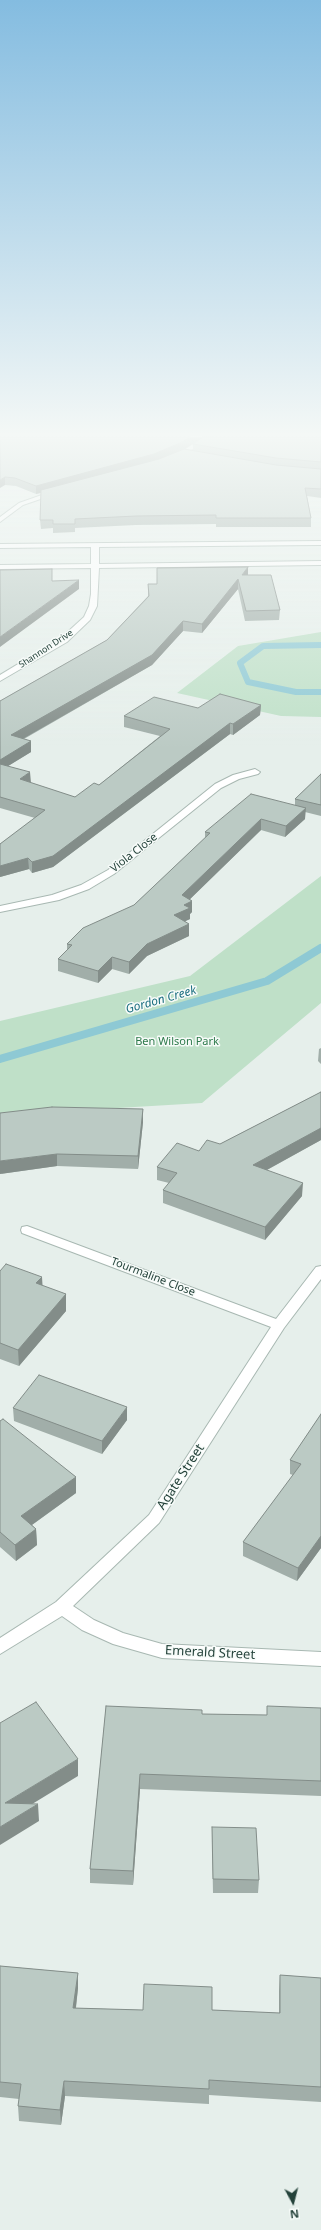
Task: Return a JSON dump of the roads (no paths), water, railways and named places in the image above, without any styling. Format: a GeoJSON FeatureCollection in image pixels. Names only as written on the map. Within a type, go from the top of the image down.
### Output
{"type":"FeatureCollection","features":[{"type":"Feature","properties":{"kind":"street"},"geometry":{"type":"LineString","coordinates":[[0,546],[321,544]]}},
{"type":"Feature","properties":{"kind":"street","name":"Shannon Drive"},"geometry":{"type":"LineString","coordinates":[[0,679],[64,640],[87,618],[93,606],[96,566],[95,545]]}},
{"type":"Feature","properties":{"kind":"street"},"geometry":{"type":"LineString","coordinates":[[0,566],[321,563]]}},
{"type":"Feature","properties":{"kind":"street","name":"Viola Close"},"geometry":{"type":"LineString","coordinates":[[0,909],[54,898],[85,887],[111,872],[218,786],[236,777],[255,772]]}},
{"type":"Feature","properties":{"kind":"street","name":"Tourmaline Close"},"geometry":{"type":"LineString","coordinates":[[27,1230],[278,1324]]}},
{"type":"Feature","properties":{"kind":"street","name":"Agate Street"},"geometry":{"type":"LineString","coordinates":[[0,1647],[62,1607],[154,1519],[278,1324],[321,1270]]}},
{"type":"Feature","properties":{"kind":"street","name":"Emerald Street"},"geometry":{"type":"LineString","coordinates":[[62,1607],[88,1625],[119,1639],[162,1651],[321,1659]]}},
{"type":"Feature","properties":{"kind":"waterway","name":"Gordon Creek"},"geometry":{"type":"LineString","coordinates":[[321,645],[263,646],[240,663],[248,682],[296,692],[321,692]]}},
{"type":"Feature","properties":{"kind":"waterway","name":"Gordon Creek"},"geometry":{"type":"LineString","coordinates":[[0,1059],[267,981],[321,948]]}},
{"type":"Feature","properties":{"kind":"park label","name":"Ben Wilson Park"},"geometry":{"type":"Point","coordinates":[177,1042]}}]}
